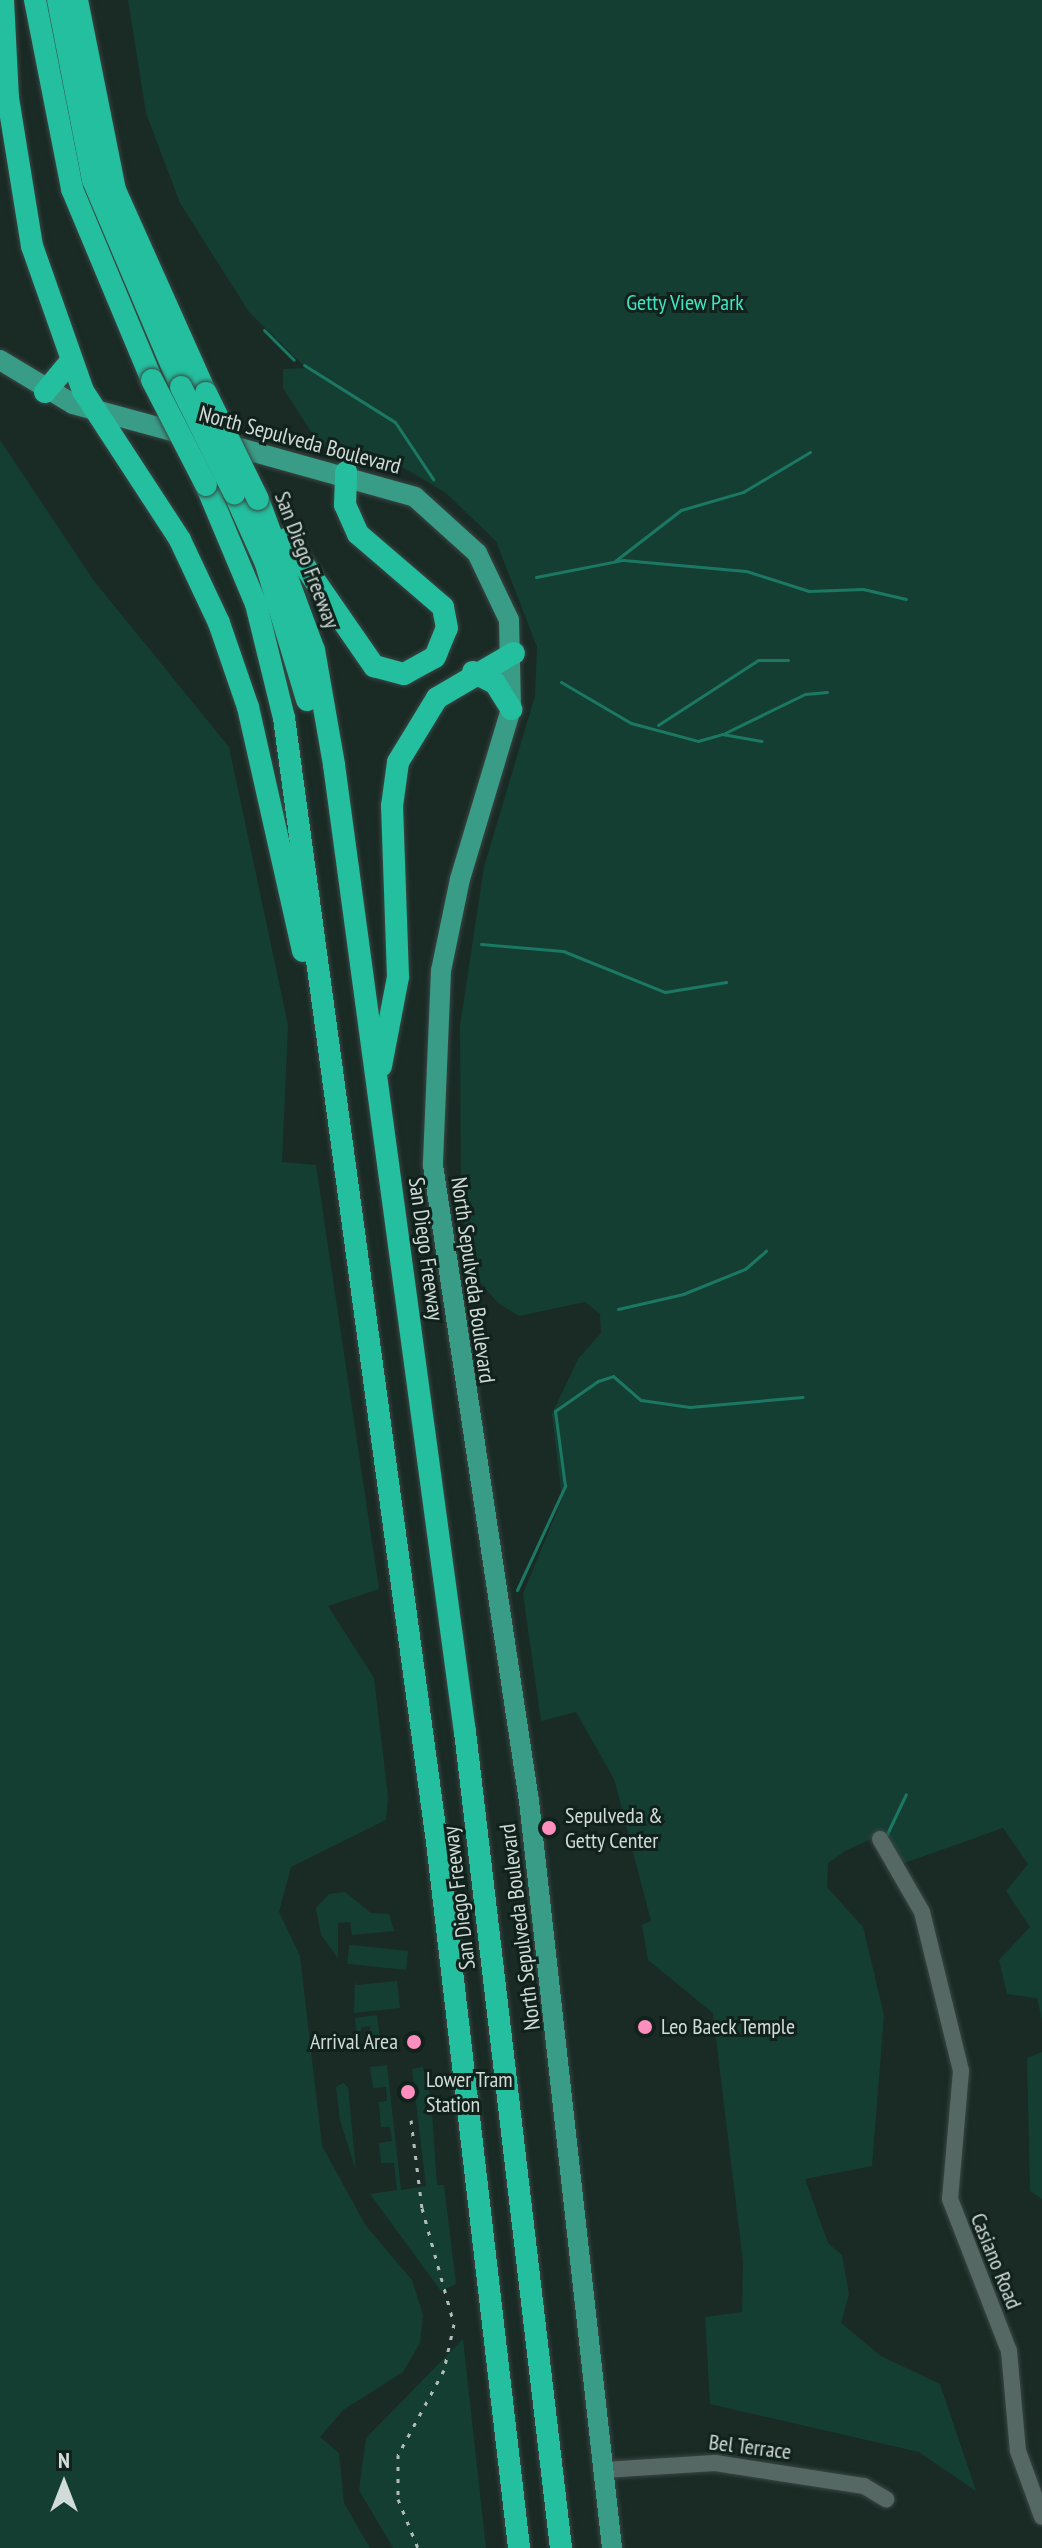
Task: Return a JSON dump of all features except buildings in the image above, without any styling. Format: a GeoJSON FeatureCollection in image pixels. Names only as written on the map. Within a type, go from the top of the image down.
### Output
{"type":"FeatureCollection","features":[{"type":"Feature","properties":{"kind":"highway"},"geometry":{"type":"LineString","coordinates":[[3,0],[24,204],[70,362],[97,413],[180,540],[239,677],[336,1102]]}},
{"type":"Feature","properties":{"kind":"highway","name":"San Diego Freeway"},"geometry":{"type":"LineString","coordinates":[[35,0],[72,189],[220,489],[273,665],[306,874],[447,1925],[519,2548]]}},
{"type":"Feature","properties":{"kind":"highway"},"geometry":{"type":"LineString","coordinates":[[48,0],[59,86],[95,223],[167,383]]}},
{"type":"Feature","properties":{"kind":"highway"},"geometry":{"type":"LineString","coordinates":[[58,0],[93,180],[167,383]]}},
{"type":"Feature","properties":{"kind":"highway","name":"San Diego Freeway"},"geometry":{"type":"LineString","coordinates":[[77,0],[115,190],[206,393],[258,499],[314,650],[334,765],[488,1921],[561,2548]]}},
{"type":"Feature","properties":{"kind":"highway"},"geometry":{"type":"LineString","coordinates":[[45,392],[70,362]]}},
{"type":"Feature","properties":{"kind":"highway"},"geometry":{"type":"LineString","coordinates":[[258,499],[363,655],[382,670],[411,672],[442,648],[443,607],[358,534],[345,505],[346,472]]}},
{"type":"Feature","properties":{"kind":"highway"},"geometry":{"type":"LineString","coordinates":[[220,489],[294,648],[317,749],[334,765]]}},
{"type":"Feature","properties":{"kind":"highway"},"geometry":{"type":"LineString","coordinates":[[377,1087],[398,977],[395,776],[426,710],[473,672],[514,653]]}},
{"type":"Feature","properties":{"kind":"highway"},"geometry":{"type":"LineString","coordinates":[[473,672],[495,683],[511,709]]}},
{"type":"Feature","properties":{"kind":"main road","name":"North Sepulveda Boulevard"},"geometry":{"type":"LineString","coordinates":[[0,360],[45,392],[97,413],[346,472],[415,497],[465,537],[496,585],[514,653],[511,709],[443,960],[433,1165],[528,1792],[612,2548]]}},
{"type":"Feature","properties":{"kind":"street","name":"Casiano Road"},"geometry":{"type":"LineString","coordinates":[[880,1839],[922,1912],[961,2071],[950,2199],[1009,2351],[1018,2451],[1042,2517]]}},
{"type":"Feature","properties":{"kind":"street","name":"Bel Terrace"},"geometry":{"type":"LineString","coordinates":[[603,2470],[715,2463],[864,2486],[886,2499]]}},
{"type":"Feature","properties":{"kind":"green space","name":"Getty View Park"},"geometry":{"type":"Polygon","coordinates":[[[128,0],[1042,0],[1042,2020],[1037,1998],[1007,1994],[999,1960],[1030,1927],[1006,1891],[1028,1864],[1003,1828],[896,1866],[874,1838],[845,1851],[828,1863],[827,1887],[863,1927],[884,2015],[872,2166],[805,2179],[828,2243],[842,2255],[849,2294],[841,2323],[881,2356],[940,2384],[976,2491],[919,2452],[710,2404],[705,2317],[742,2312],[743,2262],[713,2013],[648,1960],[642,1925],[651,1921],[614,1779],[576,1712],[541,1721],[523,1594],[562,1499],[552,1414],[578,1359],[601,1333],[600,1314],[585,1302],[519,1316],[498,1303],[473,1274],[461,1202],[460,1026],[484,867],[535,696],[537,647],[496,541],[446,493],[402,467],[320,446],[283,388],[283,369],[306,368],[249,312],[180,203],[146,113],[128,0]]]}},
{"type":"Feature","properties":{"kind":"green space"},"geometry":{"type":"Polygon","coordinates":[[[0,440],[94,581],[229,747],[288,1025],[282,1162],[316,1165],[379,1589],[328,1606],[374,1678],[388,1797],[386,1820],[291,1867],[279,1912],[300,1956],[322,2146],[366,2226],[412,2280],[423,2315],[420,2343],[403,2372],[343,2410],[320,2437],[339,2453],[344,2503],[370,2548],[0,2548],[0,440]]]}},
{"type":"Feature","properties":{"kind":"green space"},"geometry":{"type":"Polygon","coordinates":[[[345,1892],[371,1913],[389,1914],[394,1931],[352,1935],[350,1922],[338,1923],[338,1958],[321,1935],[316,1908],[329,1894],[345,1892]]]}},
{"type":"Feature","properties":{"kind":"green space"},"geometry":{"type":"Polygon","coordinates":[[[349,1945],[408,1951],[406,1970],[347,1964],[349,1945]]]}},
{"type":"Feature","properties":{"kind":"green space"},"geometry":{"type":"Polygon","coordinates":[[[355,1979],[356,1985],[397,1981],[400,2008],[354,2013],[355,1979]]]}},
{"type":"Feature","properties":{"kind":"green space"},"geometry":{"type":"Polygon","coordinates":[[[377,2015],[380,2040],[366,2042],[371,2026],[361,2027],[360,2058],[355,2018],[377,2015]]]}},
{"type":"Feature","properties":{"kind":"green space"},"geometry":{"type":"Polygon","coordinates":[[[1042,2052],[1042,2199],[1030,2191],[1027,2058],[1042,2052]]]}},
{"type":"Feature","properties":{"kind":"green space"},"geometry":{"type":"Polygon","coordinates":[[[387,2065],[401,2190],[426,2186],[412,2069],[423,2067],[431,2098],[437,2185],[444,2185],[456,2284],[441,2291],[370,2194],[397,2190],[394,2163],[381,2163],[379,2143],[392,2141],[390,2127],[381,2127],[379,2102],[387,2101],[386,2087],[373,2088],[370,2067],[387,2065]]]}},
{"type":"Feature","properties":{"kind":"green space"},"geometry":{"type":"Polygon","coordinates":[[[343,2083],[348,2087],[356,2171],[340,2120],[336,2087],[343,2083]]]}},
{"type":"Feature","properties":{"kind":"green space"},"geometry":{"type":"Polygon","coordinates":[[[463,2339],[486,2548],[393,2548],[359,2490],[366,2438],[463,2339]]]}},
{"type":"Feature","properties":{"kind":"waterway"},"geometry":{"type":"LineString","coordinates":[[264,330],[294,360]]}},
{"type":"Feature","properties":{"kind":"waterway"},"geometry":{"type":"LineString","coordinates":[[304,365],[395,422],[433,479]]}},
{"type":"Feature","properties":{"kind":"waterway"},"geometry":{"type":"LineString","coordinates":[[615,561],[681,510],[743,492],[810,452]]}},
{"type":"Feature","properties":{"kind":"waterway"},"geometry":{"type":"LineString","coordinates":[[536,577],[623,560],[746,571],[809,591],[863,589],[906,599]]}},
{"type":"Feature","properties":{"kind":"waterway"},"geometry":{"type":"LineString","coordinates":[[658,725],[758,660],[788,660]]}},
{"type":"Feature","properties":{"kind":"waterway"},"geometry":{"type":"LineString","coordinates":[[561,682],[631,723],[698,741],[722,734],[761,741]]}},
{"type":"Feature","properties":{"kind":"waterway"},"geometry":{"type":"LineString","coordinates":[[725,733],[805,694],[827,692]]}},
{"type":"Feature","properties":{"kind":"waterway"},"geometry":{"type":"LineString","coordinates":[[481,944],[563,951],[665,992],[726,982]]}},
{"type":"Feature","properties":{"kind":"waterway"},"geometry":{"type":"LineString","coordinates":[[618,1309],[683,1294],[745,1269],[766,1251]]}},
{"type":"Feature","properties":{"kind":"waterway"},"geometry":{"type":"LineString","coordinates":[[517,1590],[565,1486],[555,1411],[598,1381],[613,1376],[641,1400],[690,1407],[803,1397]]}},
{"type":"Feature","properties":{"kind":"waterway"},"geometry":{"type":"LineString","coordinates":[[887,1834],[906,1794]]}},
{"type":"Feature","properties":{"kind":"railway"},"geometry":{"type":"LineString","coordinates":[[411,2120],[422,2208],[454,2324],[444,2370],[398,2455],[398,2499],[418,2548]]}},
{"type":"Feature","properties":{"kind":"place","name":"Sepulveda & Getty Center"},"geometry":{"type":"Point","coordinates":[549,1828]}},
{"type":"Feature","properties":{"kind":"place","name":"Leo Baeck Temple"},"geometry":{"type":"Point","coordinates":[645,2027]}},
{"type":"Feature","properties":{"kind":"place","name":"Arrival Area"},"geometry":{"type":"Point","coordinates":[414,2042]}},
{"type":"Feature","properties":{"kind":"place","name":"Lower Tram Station"},"geometry":{"type":"Point","coordinates":[408,2092]}}]}
